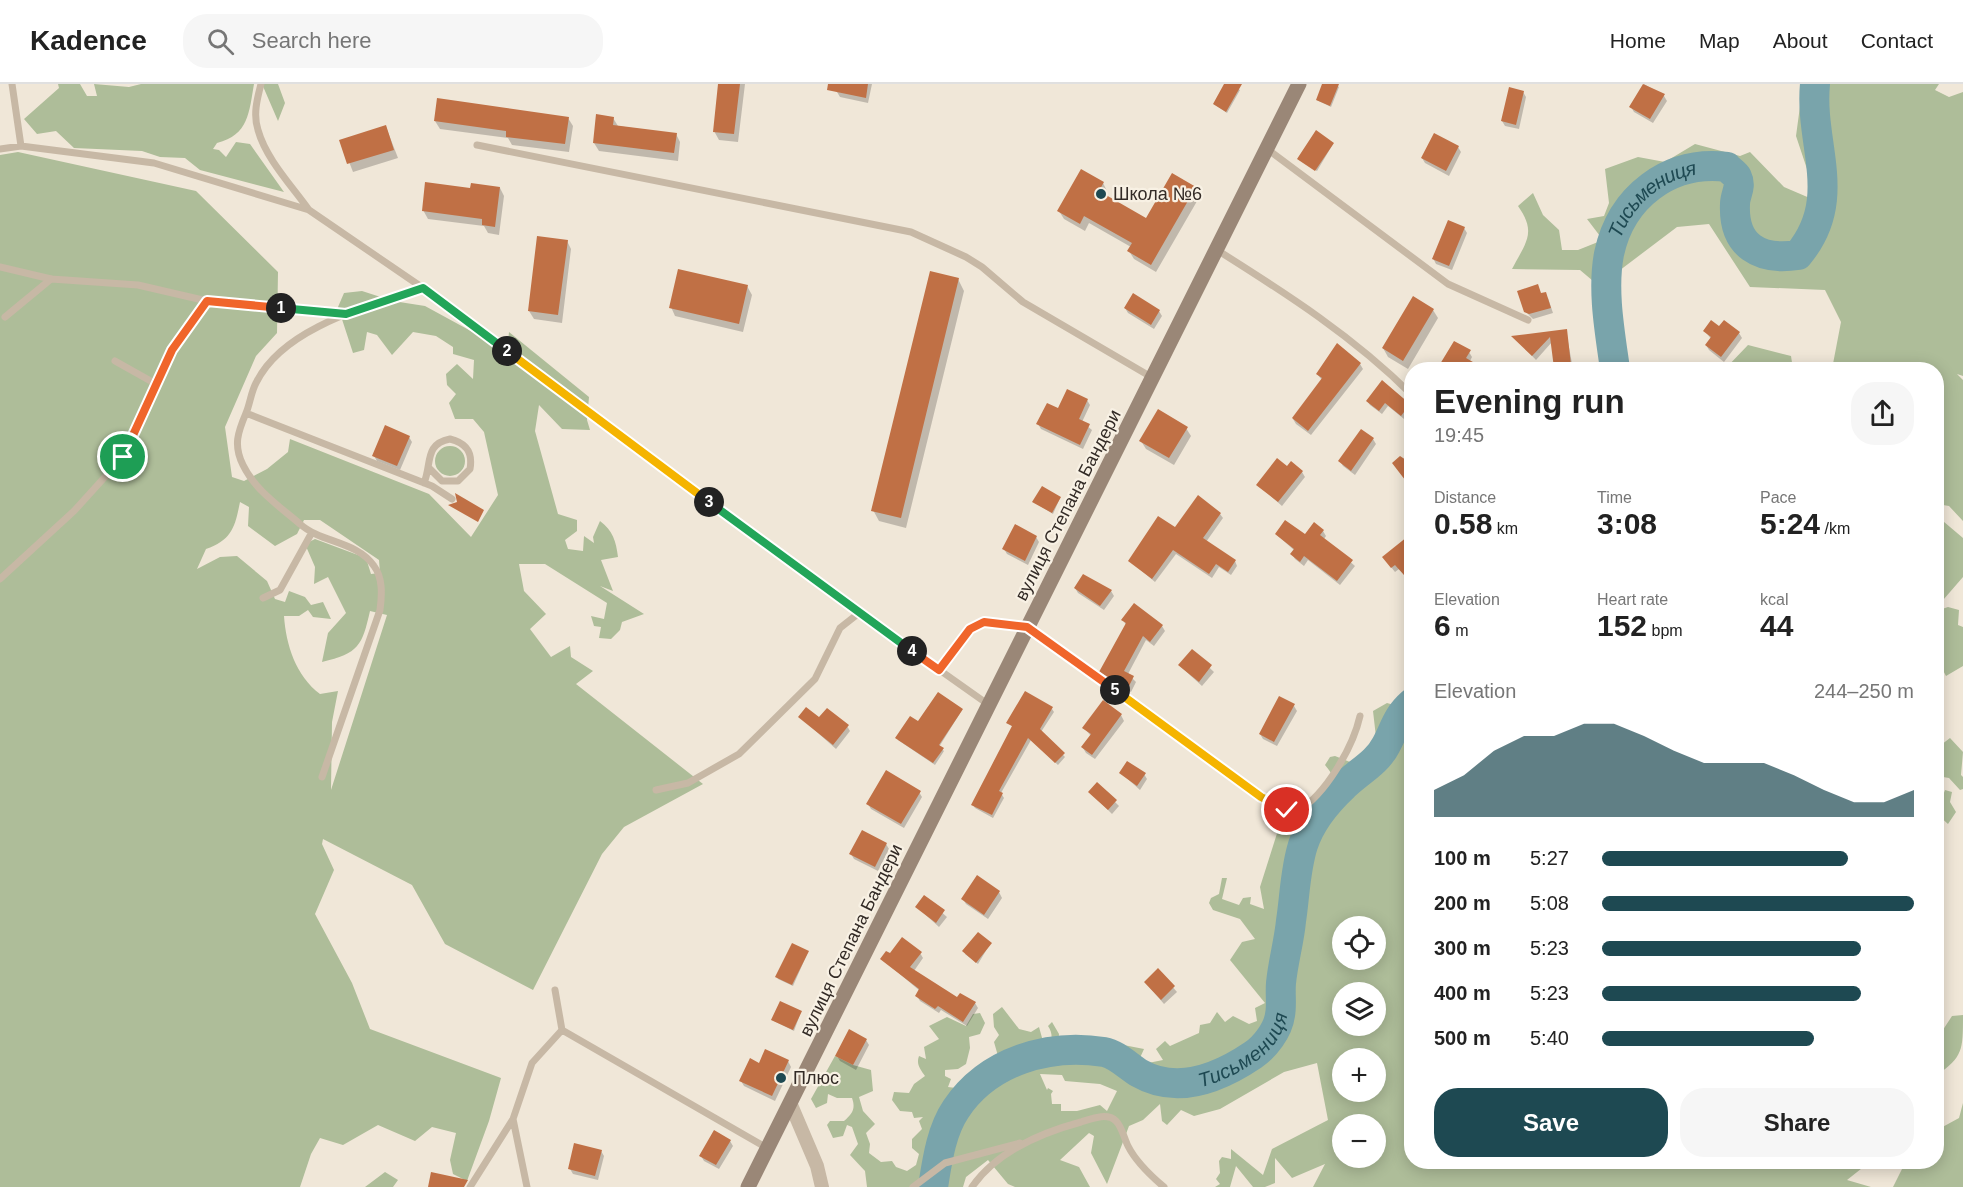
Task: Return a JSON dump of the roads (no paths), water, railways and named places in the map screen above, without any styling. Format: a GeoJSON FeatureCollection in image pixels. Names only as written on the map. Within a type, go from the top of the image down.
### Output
{"type":"FeatureCollection","features":[{"type":"Feature","properties":{"kind":"main road","name":"вулиця Степана Бандери"},"geometry":{"type":"LineString","coordinates":[[748,1187],[791,1105],[1299,84]]}},
{"type":"Feature","properties":{"kind":"street"},"geometry":{"type":"LineString","coordinates":[[791,1105],[800,1120],[823,1185]]}},
{"type":"Feature","properties":{"kind":"lane"},"geometry":{"type":"LineString","coordinates":[[12,84],[21,146]]}},
{"type":"Feature","properties":{"kind":"lane"},"geometry":{"type":"LineString","coordinates":[[261,84],[256,106],[257,130],[270,155],[309,210]]}},
{"type":"Feature","properties":{"kind":"lane"},"geometry":{"type":"LineString","coordinates":[[477,145],[911,232],[966,257],[982,267],[1023,302],[1154,378]]}},
{"type":"Feature","properties":{"kind":"lane"},"geometry":{"type":"LineString","coordinates":[[0,149],[21,146],[154,163],[309,210],[423,288],[859,613],[989,706]]}},
{"type":"Feature","properties":{"kind":"lane"},"geometry":{"type":"LineString","coordinates":[[1267,149],[1448,284],[1528,320]]}},
{"type":"Feature","properties":{"kind":"lane"},"geometry":{"type":"LineString","coordinates":[[1217,250],[1343,333],[1375,358],[1404,387]]}},
{"type":"Feature","properties":{"kind":"lane"},"geometry":{"type":"LineString","coordinates":[[0,267],[51,279],[138,285],[207,301],[346,314]]}},
{"type":"Feature","properties":{"kind":"lane"},"geometry":{"type":"LineString","coordinates":[[5,317],[51,279]]}},
{"type":"Feature","properties":{"kind":"lane"},"geometry":{"type":"LineString","coordinates":[[322,777],[380,610],[382,590],[375,567],[361,552],[311,534],[253,483],[237,451],[237,432],[256,382],[279,354],[305,334],[346,314],[423,288]]}},
{"type":"Feature","properties":{"kind":"lane"},"geometry":{"type":"LineString","coordinates":[[0,579],[75,512],[123,457],[172,350],[207,301]]}},
{"type":"Feature","properties":{"kind":"lane"},"geometry":{"type":"LineString","coordinates":[[115,361],[156,384]]}},
{"type":"Feature","properties":{"kind":"lane"},"geometry":{"type":"LineString","coordinates":[[246,413],[424,483],[452,499]]}},
{"type":"Feature","properties":{"kind":"lane"},"geometry":{"type":"LineString","coordinates":[[424,483],[430,469],[430,453],[441,441],[458,441],[470,452],[470,469],[458,481],[442,481],[430,469]]}},
{"type":"Feature","properties":{"kind":"lane"},"geometry":{"type":"LineString","coordinates":[[263,598],[280,590],[311,534]]}},
{"type":"Feature","properties":{"kind":"lane"},"geometry":{"type":"LineString","coordinates":[[656,790],[688,783],[739,754],[815,679],[840,628],[859,613]]}},
{"type":"Feature","properties":{"kind":"lane"},"geometry":{"type":"LineString","coordinates":[[939,670],[970,629],[984,622],[1027,627],[1261,797],[1287,810],[1298,810],[1316,796],[1356,735],[1360,716]]}},
{"type":"Feature","properties":{"kind":"lane"},"geometry":{"type":"LineString","coordinates":[[555,990],[562,1029],[767,1148]]}},
{"type":"Feature","properties":{"kind":"lane"},"geometry":{"type":"LineString","coordinates":[[470,1187],[513,1119],[532,1063],[562,1029]]}},
{"type":"Feature","properties":{"kind":"lane"},"geometry":{"type":"LineString","coordinates":[[913,1187],[945,1163],[1025,1142],[1060,1128],[1109,1117],[1120,1128],[1136,1159],[1164,1187]]}},
{"type":"Feature","properties":{"kind":"lane"},"geometry":{"type":"LineString","coordinates":[[513,1119],[527,1187]]}},
{"type":"Feature","properties":{"kind":"lane"},"geometry":{"type":"LineString","coordinates":[[972,1187],[994,1164],[1025,1142]]}},
{"type":"Feature","properties":{"kind":"waterway","name":"Тисьмениця"},"geometry":{"type":"LineString","coordinates":[[1614,362],[1606,282],[1609,254],[1624,215],[1651,186],[1667,176],[1706,166],[1727,167],[1738,181],[1736,218],[1744,240],[1761,253],[1798,255],[1812,234],[1820,213],[1822,171],[1814,107],[1815,84]]}},
{"type":"Feature","properties":{"kind":"waterway","name":"Тисьмениця"},"geometry":{"type":"LineString","coordinates":[[933,1187],[943,1137],[956,1109],[969,1092],[1002,1067],[1041,1053],[1083,1050],[1113,1055],[1139,1073],[1153,1079],[1168,1083],[1183,1083],[1198,1081],[1226,1071],[1262,1047],[1274,1032],[1279,1021],[1282,975],[1300,854],[1306,837],[1332,798],[1382,751],[1404,712]]}},
{"type":"Feature","properties":{"kind":"place","name":"Школа №6"},"geometry":{"type":"Point","coordinates":[1101,194]}},
{"type":"Feature","properties":{"kind":"place","name":"Плюс"},"geometry":{"type":"Point","coordinates":[781,1078]}}]}
